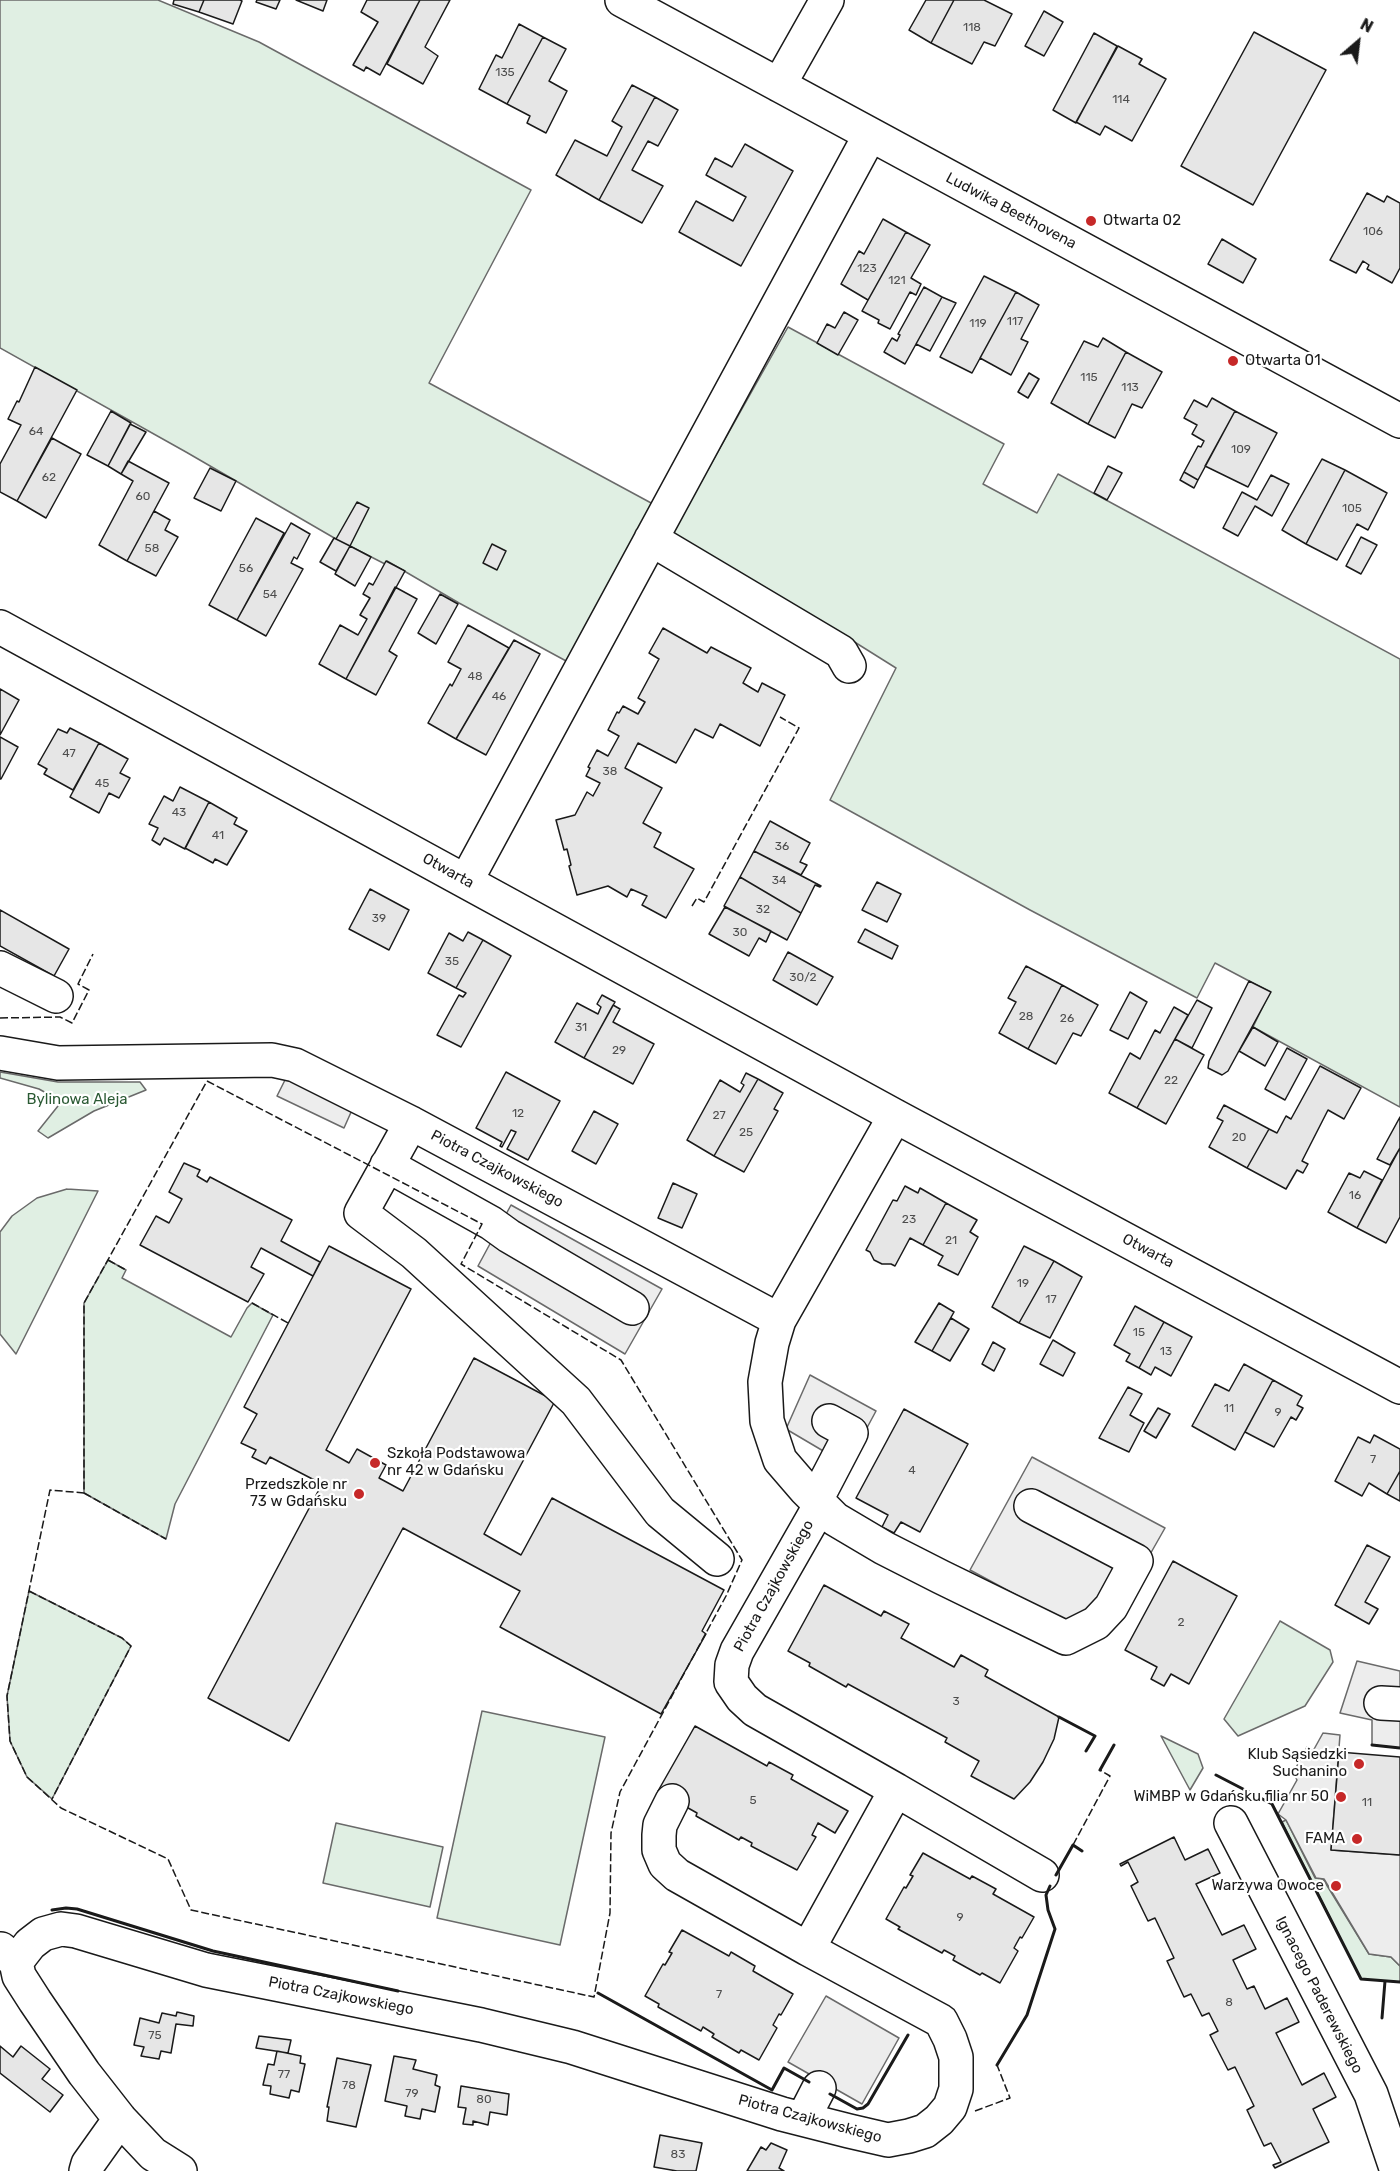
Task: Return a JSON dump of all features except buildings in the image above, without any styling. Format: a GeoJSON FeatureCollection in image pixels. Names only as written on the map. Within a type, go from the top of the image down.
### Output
{"type":"FeatureCollection","features":[{"type":"Feature","properties":{"kind":"street","name":"Ludwika Beethovena"},"geometry":{"type":"LineString","coordinates":[[622,0],[1400,421]]}},
{"type":"Feature","properties":{"kind":"street"},"geometry":{"type":"LineString","coordinates":[[779,85],[827,0]]}},
{"type":"Feature","properties":{"kind":"street"},"geometry":{"type":"LineString","coordinates":[[466,881],[870,135]]}},
{"type":"Feature","properties":{"kind":"street"},"geometry":{"type":"LineString","coordinates":[[651,539],[841,652],[849,666]]}},
{"type":"Feature","properties":{"kind":"street","name":"Otwarta"},"geometry":{"type":"LineString","coordinates":[[0,627],[895,1116],[1400,1387]]}},
{"type":"Feature","properties":{"kind":"street"},"geometry":{"type":"LineString","coordinates":[[0,968],[56,996]]}},
{"type":"Feature","properties":{"kind":"street","name":"Piotra Czajkowskiego"},"geometry":{"type":"LineString","coordinates":[[0,1053],[58,1063],[272,1060],[295,1065],[411,1123],[779,1320],[765,1382],[767,1421],[780,1460],[818,1502],[836,1518],[884,1548],[1066,1638],[1096,1623],[1111,1607],[1136,1561],[1031,1506]]}},
{"type":"Feature","properties":{"kind":"street"},"geometry":{"type":"LineString","coordinates":[[779,1320],[895,1116]]}},
{"type":"Feature","properties":{"kind":"street"},"geometry":{"type":"LineString","coordinates":[[411,1123],[361,1213],[414,1253],[576,1401],[660,1512],[717,1559]]}},
{"type":"Feature","properties":{"kind":"street"},"geometry":{"type":"LineString","coordinates":[[387,1165],[491,1223],[509,1236],[632,1308]]}},
{"type":"Feature","properties":{"kind":"street"},"geometry":{"type":"LineString","coordinates":[[818,1502],[851,1433],[829,1421]]}},
{"type":"Feature","properties":{"kind":"street","name":"Piotra Czajkowskiego"},"geometry":{"type":"LineString","coordinates":[[818,1502],[737,1652],[732,1665],[731,1682],[742,1698],[755,1710],[896,1790]]}},
{"type":"Feature","properties":{"kind":"street"},"geometry":{"type":"LineString","coordinates":[[808,1949],[896,1790],[1042,1875]]}},
{"type":"Feature","properties":{"kind":"street","name":"Piotra Czajkowskiego"},"geometry":{"type":"LineString","coordinates":[[8,1955],[30,1944],[43,1934],[62,1929],[76,1930],[206,1970],[481,2025],[572,2047],[803,2119],[888,2140],[925,2131],[939,2120],[950,2107],[956,2089],[957,2070],[950,2039],[941,2021],[677,1875],[665,1864],[659,1850],[660,1825],[672,1801]]}},
{"type":"Feature","properties":{"kind":"street","name":"Ignacego Paderewskiego"},"geometry":{"type":"LineString","coordinates":[[1231,1823],[1371,2094],[1397,2171]]}},
{"type":"Feature","properties":{"kind":"street"},"geometry":{"type":"LineString","coordinates":[[8,1955],[25,1986],[84,2073],[120,2119],[153,2154],[180,2171]]}},
{"type":"Feature","properties":{"kind":"street"},"geometry":{"type":"LineString","coordinates":[[803,2119],[819,2088]]}},
{"type":"Feature","properties":{"kind":"street"},"geometry":{"type":"LineString","coordinates":[[86,2171],[88,2164],[120,2119]]}},
{"type":"Feature","properties":{"kind":"green space"},"geometry":{"type":"Polygon","coordinates":[[[0,0],[158,0],[259,42],[531,190],[429,383],[653,504],[568,662],[387,561],[385,564],[336,539],[0,348],[0,0]]]}},
{"type":"Feature","properties":{"kind":"green space"},"geometry":{"type":"Polygon","coordinates":[[[788,327],[1004,444],[983,484],[1037,513],[1058,474],[1400,659],[1400,1107],[1253,1027],[1270,992],[1215,963],[1197,998],[1030,910],[830,800],[896,668],[829,626],[670,537],[788,327]]]}},
{"type":"Feature","properties":{"kind":"green space","name":"Bylinowa Aleja"},"geometry":{"type":"Polygon","coordinates":[[[0,1072],[58,1082],[140,1082],[146,1090],[94,1111],[48,1138],[38,1131],[58,1106],[57,1099],[39,1089],[0,1078],[0,1072]]]}},
{"type":"Feature","properties":{"kind":"green space"},"geometry":{"type":"Polygon","coordinates":[[[67,1189],[98,1191],[16,1354],[0,1334],[0,1232],[12,1216],[37,1198],[67,1189]]]}},
{"type":"Feature","properties":{"kind":"green space"},"geometry":{"type":"Polygon","coordinates":[[[108,1260],[126,1270],[122,1278],[231,1337],[252,1303],[273,1315],[175,1504],[166,1539],[84,1493],[84,1303],[108,1260]]]}},
{"type":"Feature","properties":{"kind":"green space"},"geometry":{"type":"Polygon","coordinates":[[[29,1591],[122,1638],[131,1646],[52,1799],[27,1777],[10,1741],[7,1696],[29,1591]]]}},
{"type":"Feature","properties":{"kind":"green space"},"geometry":{"type":"Polygon","coordinates":[[[1280,1621],[1330,1650],[1333,1662],[1305,1706],[1238,1736],[1224,1719],[1280,1621]]]}},
{"type":"Feature","properties":{"kind":"green space"},"geometry":{"type":"Polygon","coordinates":[[[482,1711],[605,1737],[560,1945],[437,1918],[482,1711]]]}},
{"type":"Feature","properties":{"kind":"green space"},"geometry":{"type":"Polygon","coordinates":[[[1161,1736],[1198,1754],[1203,1768],[1190,1790],[1161,1736]]]}},
{"type":"Feature","properties":{"kind":"green space"},"geometry":{"type":"Polygon","coordinates":[[[1286,1820],[1315,1878],[1323,1879],[1369,1954],[1391,1957],[1400,1966],[1400,1982],[1361,1979],[1282,1822],[1286,1820]]]}},
{"type":"Feature","properties":{"kind":"green space"},"geometry":{"type":"Polygon","coordinates":[[[336,1823],[443,1847],[430,1907],[323,1883],[336,1823]]]}},
{"type":"Feature","properties":{"kind":"shaded area"},"geometry":{"type":"Polygon","coordinates":[[[286,1078],[352,1110],[344,1128],[277,1096],[286,1078]]]}},
{"type":"Feature","properties":{"kind":"shaded area"},"geometry":{"type":"Polygon","coordinates":[[[511,1205],[662,1289],[625,1354],[478,1266],[511,1205]]]}},
{"type":"Feature","properties":{"kind":"shaded area"},"geometry":{"type":"Polygon","coordinates":[[[810,1375],[876,1411],[847,1465],[786,1429],[810,1375]]]}},
{"type":"Feature","properties":{"kind":"shaded area"},"geometry":{"type":"Polygon","coordinates":[[[1032,1457],[1165,1528],[1107,1630],[1094,1637],[970,1570],[1032,1457]]]}},
{"type":"Feature","properties":{"kind":"shaded area"},"geometry":{"type":"Polygon","coordinates":[[[1357,1661],[1400,1671],[1400,1748],[1372,1745],[1372,1720],[1340,1713],[1357,1661]]]}},
{"type":"Feature","properties":{"kind":"shaded area"},"geometry":{"type":"Polygon","coordinates":[[[1323,1733],[1340,1735],[1331,1850],[1400,1855],[1400,1966],[1391,1957],[1369,1954],[1324,1879],[1316,1878],[1286,1820],[1278,1814],[1297,1780],[1293,1773],[1307,1747],[1313,1751],[1323,1733]]]}},
{"type":"Feature","properties":{"kind":"shaded area"},"geometry":{"type":"Polygon","coordinates":[[[826,1996],[899,2038],[862,2104],[788,2062],[826,1996]]]}},
{"type":"Feature","properties":{"kind":"fence"},"geometry":{"type":"LineString","coordinates":[[692,906],[697,898],[704,902],[799,728],[780,717]]}},
{"type":"Feature","properties":{"kind":"fence"},"geometry":{"type":"LineString","coordinates":[[0,1018],[60,1017],[72,1023],[89,990],[78,984],[93,954]]}},
{"type":"Feature","properties":{"kind":"fence"},"geometry":{"type":"LineString","coordinates":[[207,1081],[482,1224],[461,1264],[621,1360],[742,1560],[726,1596],[620,1792],[611,1833],[610,1913],[594,1997],[191,1910],[168,1859],[61,1808],[27,1777],[10,1741],[7,1696],[50,1490],[84,1493],[84,1303],[207,1081]]}},
{"type":"Feature","properties":{"kind":"fence"},"geometry":{"type":"LineString","coordinates":[[108,1260],[126,1270]]}},
{"type":"Feature","properties":{"kind":"fence"},"geometry":{"type":"LineString","coordinates":[[252,1303],[288,1323]]}},
{"type":"Feature","properties":{"kind":"fence"},"geometry":{"type":"LineString","coordinates":[[84,1493],[166,1539]]}},
{"type":"Feature","properties":{"kind":"fence"},"geometry":{"type":"LineString","coordinates":[[29,1591],[122,1638],[131,1646],[52,1799]]}},
{"type":"Feature","properties":{"kind":"fence"},"geometry":{"type":"LineString","coordinates":[[1073,1845],[1110,1776],[1100,1770]]}},
{"type":"Feature","properties":{"kind":"fence"},"geometry":{"type":"LineString","coordinates":[[975,2111],[1010,2098],[997,2065]]}},
{"type":"Feature","properties":{"kind":"wall"},"geometry":{"type":"LineString","coordinates":[[1059,1717],[1095,1736],[1086,1751]]}},
{"type":"Feature","properties":{"kind":"wall"},"geometry":{"type":"LineString","coordinates":[[1100,1770],[1114,1745]]}},
{"type":"Feature","properties":{"kind":"wall"},"geometry":{"type":"LineString","coordinates":[[1372,1745],[1400,1748]]}},
{"type":"Feature","properties":{"kind":"wall"},"geometry":{"type":"LineString","coordinates":[[1216,1775],[1272,1804],[1361,1979],[1400,1982]]}},
{"type":"Feature","properties":{"kind":"wall"},"geometry":{"type":"LineString","coordinates":[[1056,1875],[1073,1845],[1082,1851]]}},
{"type":"Feature","properties":{"kind":"wall"},"geometry":{"type":"LineString","coordinates":[[997,2065],[1027,2015],[1055,1929],[1048,1910],[1046,1895],[1050,1886]]}},
{"type":"Feature","properties":{"kind":"wall"},"geometry":{"type":"LineString","coordinates":[[52,1910],[77,1909],[213,1951],[398,1991]]}},
{"type":"Feature","properties":{"kind":"wall"},"geometry":{"type":"LineString","coordinates":[[1382,2018],[1385,1981]]}},
{"type":"Feature","properties":{"kind":"wall"},"geometry":{"type":"LineString","coordinates":[[598,1993],[772,2090],[784,2068],[809,2082]]}},
{"type":"Feature","properties":{"kind":"wall"},"geometry":{"type":"LineString","coordinates":[[830,2094],[857,2109],[863,2108],[868,2104],[908,2035]]}},
{"type":"Feature","properties":{"kind":"place","name":"Otwarta 02"},"geometry":{"type":"Point","coordinates":[1091,221]}},
{"type":"Feature","properties":{"kind":"place","name":"Otwarta 01"},"geometry":{"type":"Point","coordinates":[1233,361]}},
{"type":"Feature","properties":{"kind":"place","name":"Szkoła Podstawowa nr 42 w Gdańsku"},"geometry":{"type":"Point","coordinates":[375,1463]}},
{"type":"Feature","properties":{"kind":"place","name":"Przedszkole nr 73 w Gdańsku"},"geometry":{"type":"Point","coordinates":[359,1494]}},
{"type":"Feature","properties":{"kind":"place","name":"Klub Sąsiedzki Suchanino"},"geometry":{"type":"Point","coordinates":[1359,1764]}},
{"type":"Feature","properties":{"kind":"place","name":"WiMBP w Gdańsku filia nr 50"},"geometry":{"type":"Point","coordinates":[1341,1797]}},
{"type":"Feature","properties":{"kind":"place","name":"FAMA"},"geometry":{"type":"Point","coordinates":[1357,1839]}},
{"type":"Feature","properties":{"kind":"place","name":"Warzywa Owoce"},"geometry":{"type":"Point","coordinates":[1336,1886]}}]}
